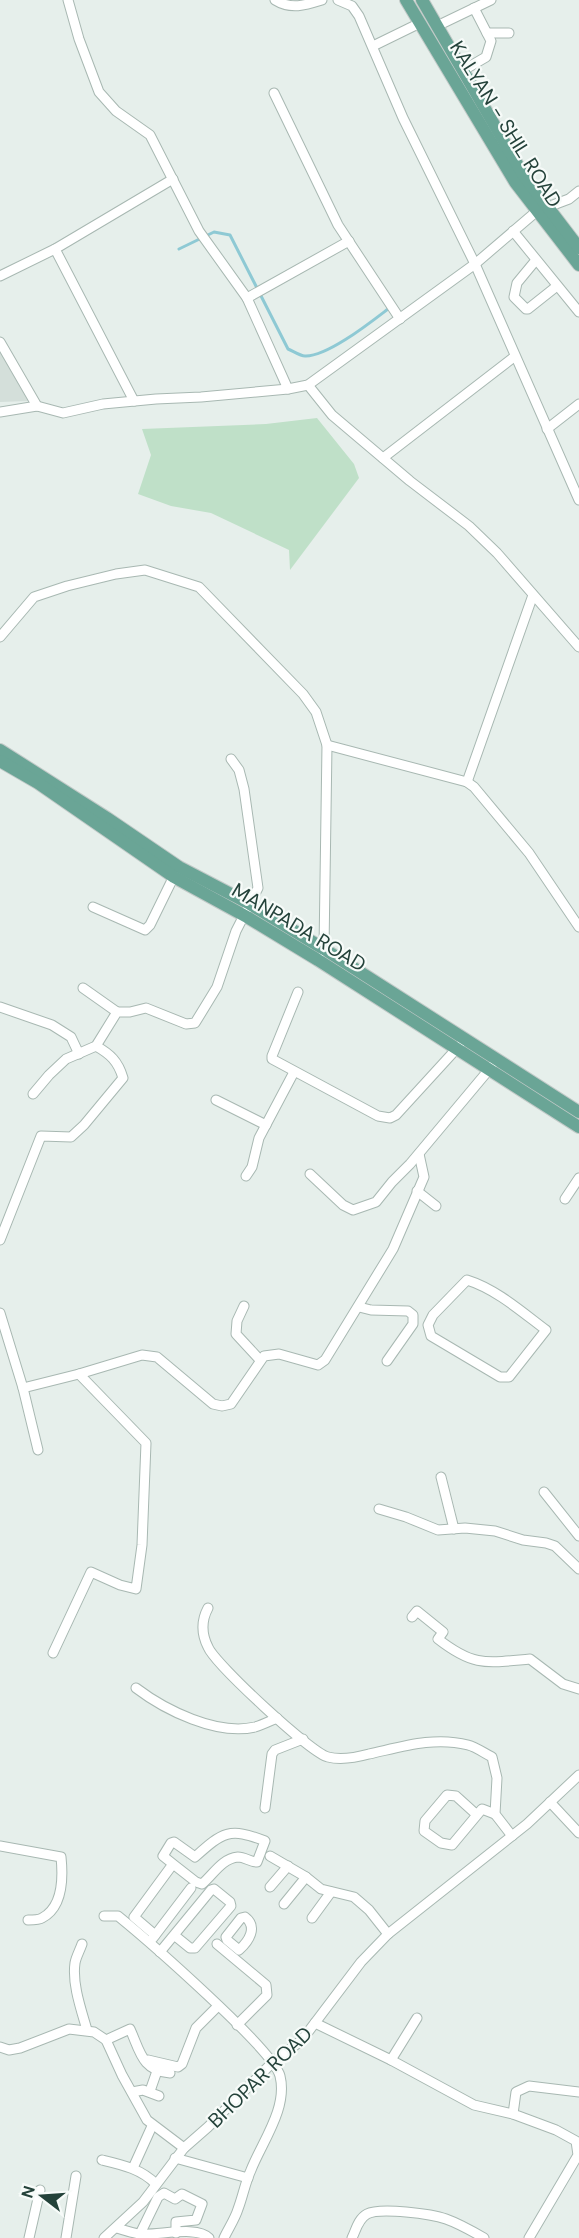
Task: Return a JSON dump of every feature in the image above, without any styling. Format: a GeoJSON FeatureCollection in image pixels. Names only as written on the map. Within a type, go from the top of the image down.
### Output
{"type":"FeatureCollection","features":[{"type":"Feature","properties":{"kind":"main road","name":"KALYAN - SHIL ROAD"},"geometry":{"type":"LineString","coordinates":[[406,0],[515,182],[579,248]]}},
{"type":"Feature","properties":{"kind":"main road","name":"KALYAN - SHIL ROAD"},"geometry":{"type":"LineString","coordinates":[[422,0],[542,209],[579,265]]}},
{"type":"Feature","properties":{"kind":"main road","name":"MANPADA ROAD"},"geometry":{"type":"LineString","coordinates":[[0,750],[176,872],[324,949],[461,1043],[489,1069],[579,1127]]}},
{"type":"Feature","properties":{"kind":"main road","name":"MANPADA ROAD"},"geometry":{"type":"LineString","coordinates":[[0,761],[41,780]]}},
{"type":"Feature","properties":{"kind":"main road","name":"MANPADA ROAD"},"geometry":{"type":"LineString","coordinates":[[246,909],[318,960],[461,1043],[497,1058],[579,1112]]}},
{"type":"Feature","properties":{"kind":"street"},"geometry":{"type":"LineString","coordinates":[[68,0],[79,39],[99,92],[116,111],[150,135],[204,237],[247,298],[288,389]]}},
{"type":"Feature","properties":{"kind":"street"},"geometry":{"type":"LineString","coordinates":[[275,0],[283,5],[301,6],[322,0]]}},
{"type":"Feature","properties":{"kind":"street"},"geometry":{"type":"LineString","coordinates":[[338,0],[352,6],[359,16],[403,118],[475,264],[514,357],[578,496]]}},
{"type":"Feature","properties":{"kind":"street"},"geometry":{"type":"LineString","coordinates":[[437,26],[491,0]]}},
{"type":"Feature","properties":{"kind":"street"},"geometry":{"type":"LineString","coordinates":[[462,71],[486,57],[490,41],[474,8]]}},
{"type":"Feature","properties":{"kind":"street"},"geometry":{"type":"LineString","coordinates":[[373,46],[420,23]]}},
{"type":"Feature","properties":{"kind":"street"},"geometry":{"type":"LineString","coordinates":[[487,33],[509,33]]}},
{"type":"Feature","properties":{"kind":"street"},"geometry":{"type":"LineString","coordinates":[[274,93],[338,225],[400,319]]}},
{"type":"Feature","properties":{"kind":"street"},"geometry":{"type":"LineString","coordinates":[[0,276],[56,249],[173,179]]}},
{"type":"Feature","properties":{"kind":"street"},"geometry":{"type":"LineString","coordinates":[[0,412],[37,406],[63,412],[103,404],[288,389],[308,385],[475,264],[542,209],[568,199],[579,191]]}},
{"type":"Feature","properties":{"kind":"street"},"geometry":{"type":"LineString","coordinates":[[513,231],[579,312]]}},
{"type":"Feature","properties":{"kind":"street"},"geometry":{"type":"LineString","coordinates":[[247,298],[349,241]]}},
{"type":"Feature","properties":{"kind":"street"},"geometry":{"type":"LineString","coordinates":[[56,249],[134,401]]}},
{"type":"Feature","properties":{"kind":"street"},"geometry":{"type":"LineString","coordinates":[[536,260],[517,283],[514,297],[528,309],[557,286]]}},
{"type":"Feature","properties":{"kind":"street"},"geometry":{"type":"LineString","coordinates":[[0,342],[37,406]]}},
{"type":"Feature","properties":{"kind":"street"},"geometry":{"type":"LineString","coordinates":[[383,458],[514,357]]}},
{"type":"Feature","properties":{"kind":"street"},"geometry":{"type":"LineString","coordinates":[[308,385],[332,415],[469,526],[497,553],[579,647]]}},
{"type":"Feature","properties":{"kind":"street"},"geometry":{"type":"LineString","coordinates":[[547,429],[579,404]]}},
{"type":"Feature","properties":{"kind":"street"},"geometry":{"type":"LineString","coordinates":[[0,636],[34,597],[116,574],[145,570],[199,587],[303,694],[316,712],[327,745],[324,949],[318,960]]}},
{"type":"Feature","properties":{"kind":"street"},"geometry":{"type":"LineString","coordinates":[[467,782],[533,595]]}},
{"type":"Feature","properties":{"kind":"street"},"geometry":{"type":"LineString","coordinates":[[327,745],[467,782],[474,787],[529,853],[579,927]]}},
{"type":"Feature","properties":{"kind":"street"},"geometry":{"type":"LineString","coordinates":[[83,988],[117,1012],[146,1008],[186,1024],[195,1023],[217,987],[246,909],[258,888],[244,789],[239,770],[231,759]]}},
{"type":"Feature","properties":{"kind":"street"},"geometry":{"type":"LineString","coordinates":[[93,908],[145,930],[150,925],[176,872]]}},
{"type":"Feature","properties":{"kind":"street"},"geometry":{"type":"LineString","coordinates":[[298,992],[272,1056],[294,1072],[378,1116],[390,1118],[396,1114],[461,1043]]}},
{"type":"Feature","properties":{"kind":"street"},"geometry":{"type":"LineString","coordinates":[[0,1007],[52,1025],[71,1037],[79,1054]]}},
{"type":"Feature","properties":{"kind":"street"},"geometry":{"type":"LineString","coordinates":[[33,1094],[66,1059],[96,1046],[117,1012]]}},
{"type":"Feature","properties":{"kind":"street"},"geometry":{"type":"LineString","coordinates":[[0,1240],[4,1220],[41,1136],[71,1137],[84,1125],[123,1078],[119,1065],[110,1054],[96,1046]]}},
{"type":"Feature","properties":{"kind":"street"},"geometry":{"type":"LineString","coordinates":[[310,1174],[343,1204],[353,1209],[376,1202],[419,1154],[497,1058]]}},
{"type":"Feature","properties":{"kind":"street"},"geometry":{"type":"LineString","coordinates":[[246,1176],[252,1167],[259,1138],[294,1072]]}},
{"type":"Feature","properties":{"kind":"street"},"geometry":{"type":"LineString","coordinates":[[216,1100],[266,1125]]}},
{"type":"Feature","properties":{"kind":"street"},"geometry":{"type":"LineString","coordinates":[[23,1388],[149,1355],[157,1357],[213,1404],[222,1406],[231,1404],[236,1399],[260,1360],[270,1354],[279,1354],[318,1365],[325,1360],[393,1249],[424,1177],[419,1154]]}},
{"type":"Feature","properties":{"kind":"street"},"geometry":{"type":"LineString","coordinates":[[565,1199],[579,1178]]}},
{"type":"Feature","properties":{"kind":"street"},"geometry":{"type":"LineString","coordinates":[[417,1191],[436,1206]]}},
{"type":"Feature","properties":{"kind":"street"},"geometry":{"type":"LineString","coordinates":[[466,1280],[476,1283],[507,1301],[546,1330],[508,1377],[500,1377],[431,1336],[428,1325],[434,1315],[466,1280]]}},
{"type":"Feature","properties":{"kind":"street"},"geometry":{"type":"LineString","coordinates":[[244,1306],[237,1321],[236,1334],[260,1360]]}},
{"type":"Feature","properties":{"kind":"street"},"geometry":{"type":"LineString","coordinates":[[359,1307],[371,1310],[408,1311],[413,1315],[413,1324],[387,1361]]}},
{"type":"Feature","properties":{"kind":"street"},"geometry":{"type":"LineString","coordinates":[[0,1313],[23,1388],[38,1450]]}},
{"type":"Feature","properties":{"kind":"street"},"geometry":{"type":"LineString","coordinates":[[53,1653],[91,1572],[120,1585],[136,1589],[142,1545],[146,1443],[80,1374]]}},
{"type":"Feature","properties":{"kind":"street"},"geometry":{"type":"LineString","coordinates":[[441,1477],[454,1529]]}},
{"type":"Feature","properties":{"kind":"street"},"geometry":{"type":"LineString","coordinates":[[544,1492],[579,1536]]}},
{"type":"Feature","properties":{"kind":"street"},"geometry":{"type":"LineString","coordinates":[[379,1509],[438,1530],[495,1531],[523,1540],[546,1543],[555,1546],[579,1569]]}},
{"type":"Feature","properties":{"kind":"street"},"geometry":{"type":"LineString","coordinates":[[208,1608],[203,1618],[202,1629],[208,1648],[217,1661],[277,1718],[328,1757],[358,1756],[417,1742],[469,1745],[492,1757],[498,1778],[495,1814]]}},
{"type":"Feature","properties":{"kind":"street"},"geometry":{"type":"LineString","coordinates":[[412,1617],[417,1611],[426,1618],[443,1632],[438,1639],[459,1655],[488,1663],[530,1659],[563,1684],[579,1689]]}},
{"type":"Feature","properties":{"kind":"street"},"geometry":{"type":"LineString","coordinates":[[136,1688],[166,1709],[217,1726],[236,1729],[255,1727],[277,1718]]}},
{"type":"Feature","properties":{"kind":"street"},"geometry":{"type":"LineString","coordinates":[[265,1808],[272,1754],[275,1750],[303,1739]]}},
{"type":"Feature","properties":{"kind":"street","name":"BHOPAR ROAD"},"geometry":{"type":"LineString","coordinates":[[104,2238],[145,2203],[156,2184],[184,2148],[273,2062],[302,2040],[361,1962],[388,1934],[404,1924],[512,1836],[579,1775]]}},
{"type":"Feature","properties":{"kind":"street"},"geometry":{"type":"LineString","coordinates":[[477,1815],[456,1797],[447,1795],[424,1821],[424,1831],[441,1843],[452,1845],[477,1815],[482,1809],[495,1814],[512,1836]]}},
{"type":"Feature","properties":{"kind":"street"},"geometry":{"type":"LineString","coordinates":[[550,1802],[579,1833]]}},
{"type":"Feature","properties":{"kind":"street"},"geometry":{"type":"LineString","coordinates":[[233,1832],[266,1842],[257,1862],[253,1863],[243,1857],[227,1860],[202,1884],[172,1864],[163,1857],[169,1844],[173,1842],[195,1857],[208,1844],[228,1833],[233,1832]]}},
{"type":"Feature","properties":{"kind":"street"},"geometry":{"type":"LineString","coordinates":[[0,1846],[61,1857],[61,1888],[54,1906],[42,1918],[28,1920]]}},
{"type":"Feature","properties":{"kind":"street"},"geometry":{"type":"LineString","coordinates":[[270,1856],[306,1877],[321,1889],[354,1896],[362,1902],[388,1934]]}},
{"type":"Feature","properties":{"kind":"street"},"geometry":{"type":"LineString","coordinates":[[172,1864],[134,1917],[152,1938],[160,1952],[273,2062],[280,2076],[280,2101],[274,2125],[261,2146],[237,2212],[224,2238]]}},
{"type":"Feature","properties":{"kind":"street"},"geometry":{"type":"LineString","coordinates":[[270,1887],[288,1866]]}},
{"type":"Feature","properties":{"kind":"street"},"geometry":{"type":"LineString","coordinates":[[284,1904],[306,1877]]}},
{"type":"Feature","properties":{"kind":"street"},"geometry":{"type":"LineString","coordinates":[[152,1938],[191,1888]]}},
{"type":"Feature","properties":{"kind":"street"},"geometry":{"type":"LineString","coordinates":[[160,1952],[174,1935],[212,1889],[231,1904],[195,1948],[190,1948],[174,1935]]}},
{"type":"Feature","properties":{"kind":"street"},"geometry":{"type":"LineString","coordinates":[[312,1918],[331,1892]]}},
{"type":"Feature","properties":{"kind":"street"},"geometry":{"type":"LineString","coordinates":[[104,1916],[118,1916],[152,1938]]}},
{"type":"Feature","properties":{"kind":"street"},"geometry":{"type":"LineString","coordinates":[[82,1944],[75,1963],[79,2004],[87,2030]]}},
{"type":"Feature","properties":{"kind":"street"},"geometry":{"type":"LineString","coordinates":[[217,1944],[230,1948],[266,1985],[268,1991],[267,1995],[237,2025]]}},
{"type":"Feature","properties":{"kind":"street"},"geometry":{"type":"LineString","coordinates":[[148,2060],[178,2067],[182,2064],[196,2028],[218,2006]]}},
{"type":"Feature","properties":{"kind":"street"},"geometry":{"type":"LineString","coordinates":[[391,2060],[417,2018]]}},
{"type":"Feature","properties":{"kind":"street"},"geometry":{"type":"LineString","coordinates":[[315,2023],[391,2060],[474,2105],[513,2114],[556,2130],[576,2141],[578,2155],[529,2238]]}},
{"type":"Feature","properties":{"kind":"street"},"geometry":{"type":"LineString","coordinates":[[0,2047],[9,2050],[20,2048],[69,2029],[87,2030],[106,2040],[147,2120],[184,2148]]}},
{"type":"Feature","properties":{"kind":"street"},"geometry":{"type":"LineString","coordinates":[[106,2040],[130,2029],[147,2066],[157,2071],[170,2073]]}},
{"type":"Feature","properties":{"kind":"street"},"geometry":{"type":"LineString","coordinates":[[132,2092],[143,2090],[155,2093],[157,2071]]}},
{"type":"Feature","properties":{"kind":"street"},"geometry":{"type":"LineString","coordinates":[[513,2114],[516,2092],[529,2086],[579,2092]]}},
{"type":"Feature","properties":{"kind":"street"},"geometry":{"type":"LineString","coordinates":[[133,2168],[152,2126]]}},
{"type":"Feature","properties":{"kind":"street"},"geometry":{"type":"LineString","coordinates":[[176,2158],[248,2178]]}},
{"type":"Feature","properties":{"kind":"street"},"geometry":{"type":"LineString","coordinates":[[102,2160],[133,2168],[148,2176],[156,2184]]}},
{"type":"Feature","properties":{"kind":"street"},"geometry":{"type":"LineString","coordinates":[[66,2238],[76,2176]]}},
{"type":"Feature","properties":{"kind":"street"},"geometry":{"type":"LineString","coordinates":[[29,2238],[40,2190]]}},
{"type":"Feature","properties":{"kind":"street"},"geometry":{"type":"LineString","coordinates":[[140,2234],[158,2197],[164,2193],[175,2199],[184,2195],[202,2204],[196,2220],[176,2222],[176,2233]]}},
{"type":"Feature","properties":{"kind":"street"},"geometry":{"type":"LineString","coordinates":[[352,2238],[360,2220],[378,2212],[410,2213],[444,2218],[484,2238]]}},
{"type":"Feature","properties":{"kind":"street"},"geometry":{"type":"LineString","coordinates":[[117,2228],[140,2234],[195,2232],[205,2234],[209,2238]]}},
{"type":"Feature","properties":{"kind":"shaded area"},"geometry":{"type":"Polygon","coordinates":[[[0,352],[28,401],[0,402],[0,352]]]}},
{"type":"Feature","properties":{"kind":"green space"},"geometry":{"type":"Polygon","coordinates":[[[317,418],[354,464],[359,478],[290,570],[289,550],[211,513],[171,506],[138,494],[151,455],[142,429],[266,424],[317,418]]]}},
{"type":"Feature","properties":{"kind":"waterway"},"geometry":{"type":"LineString","coordinates":[[179,249],[214,232],[230,235],[288,349],[301,355],[314,355],[325,351],[360,330],[388,309]]}}]}
